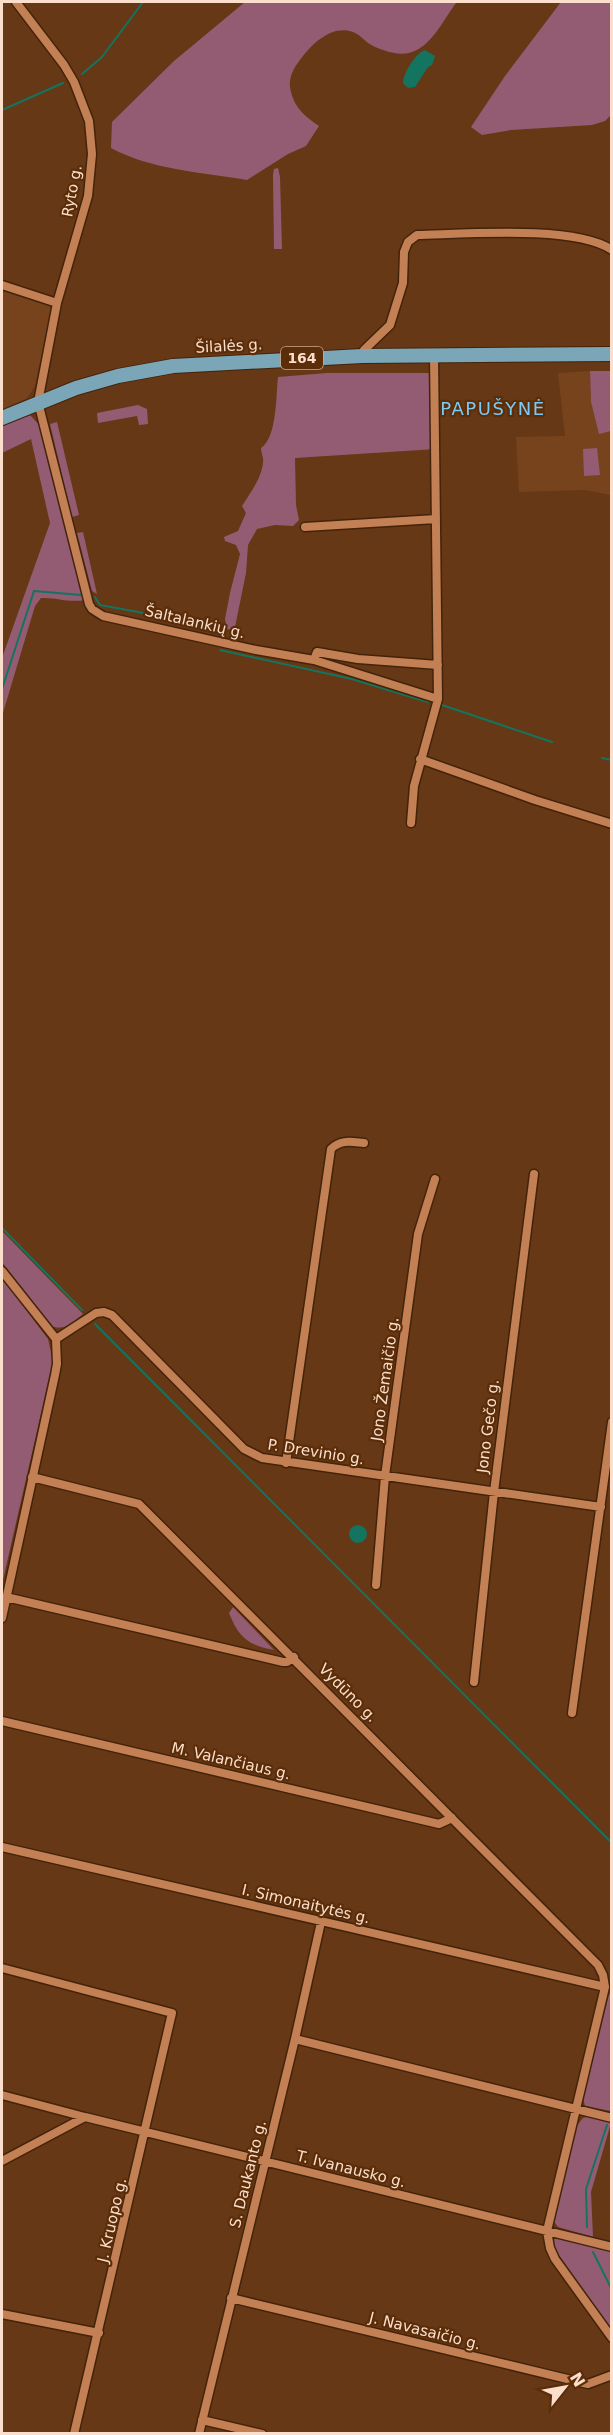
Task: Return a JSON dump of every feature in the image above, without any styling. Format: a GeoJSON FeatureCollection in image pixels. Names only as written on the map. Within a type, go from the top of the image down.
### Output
{"type":"FeatureCollection","features":[{"type":"Feature","properties":{"kind":"main road","name":"Šilalės g."},"geometry":{"type":"LineString","coordinates":[[2,418],[76,388],[118,376],[173,366],[362,356],[612,354]]}},
{"type":"Feature","properties":{"kind":"street","name":"Ryto g."},"geometry":{"type":"LineString","coordinates":[[16,2],[64,65],[74,82],[89,121],[92,154],[89,186],[57,303],[38,402]]}},
{"type":"Feature","properties":{"kind":"street"},"geometry":{"type":"LineString","coordinates":[[362,356],[364,350],[390,325],[403,284],[404,252],[408,242],[417,235],[534,234],[588,239],[612,250]]}},
{"type":"Feature","properties":{"kind":"street"},"geometry":{"type":"LineString","coordinates":[[2,285],[57,303]]}},
{"type":"Feature","properties":{"kind":"street"},"geometry":{"type":"LineString","coordinates":[[411,823],[414,786],[438,699],[434,356]]}},
{"type":"Feature","properties":{"kind":"street","name":"Šaltalankių g."},"geometry":{"type":"LineString","coordinates":[[38,402],[92,609],[103,616],[255,650],[314,660],[438,699]]}},
{"type":"Feature","properties":{"kind":"street"},"geometry":{"type":"LineString","coordinates":[[305,526],[436,519]]}},
{"type":"Feature","properties":{"kind":"street"},"geometry":{"type":"LineString","coordinates":[[314,660],[317,652],[358,659],[438,665]]}},
{"type":"Feature","properties":{"kind":"street"},"geometry":{"type":"LineString","coordinates":[[420,759],[612,824]]}},
{"type":"Feature","properties":{"kind":"street"},"geometry":{"type":"LineString","coordinates":[[286,1463],[331,1149],[336,1143],[364,1143]]}},
{"type":"Feature","properties":{"kind":"street","name":"Jono Gečo g."},"geometry":{"type":"LineString","coordinates":[[474,1682],[494,1492],[534,1174]]}},
{"type":"Feature","properties":{"kind":"street","name":"Jono Žemaičio g."},"geometry":{"type":"LineString","coordinates":[[376,1585],[385,1476],[418,1234],[435,1179]]}},
{"type":"Feature","properties":{"kind":"street"},"geometry":{"type":"LineString","coordinates":[[2,1271],[56,1339],[57,1364],[2,1618]]}},
{"type":"Feature","properties":{"kind":"street","name":"P. Drevinio g."},"geometry":{"type":"LineString","coordinates":[[56,1339],[96,1313],[104,1312],[118,1319],[244,1449],[262,1458],[601,1507]]}},
{"type":"Feature","properties":{"kind":"street"},"geometry":{"type":"LineString","coordinates":[[572,1713],[612,1422]]}},
{"type":"Feature","properties":{"kind":"street","name":"Vydūno g."},"geometry":{"type":"LineString","coordinates":[[32,1477],[139,1504],[294,1657],[598,1965],[605,1987]]}},
{"type":"Feature","properties":{"kind":"street"},"geometry":{"type":"LineString","coordinates":[[6,1597],[283,1662],[294,1657]]}},
{"type":"Feature","properties":{"kind":"street","name":"M. Valančiaus g."},"geometry":{"type":"LineString","coordinates":[[2,1721],[439,1824],[444,1824],[452,1818]]}},
{"type":"Feature","properties":{"kind":"street","name":"I. Simonaitytės g."},"geometry":{"type":"LineString","coordinates":[[2,1847],[605,1987]]}},
{"type":"Feature","properties":{"kind":"street","name":"S. Daukanto g."},"geometry":{"type":"LineString","coordinates":[[198,2433],[295,2039],[321,1922]]}},
{"type":"Feature","properties":{"kind":"street","name":"J. Kruopo g."},"geometry":{"type":"LineString","coordinates":[[2,1968],[172,2013],[74,2433]]}},
{"type":"Feature","properties":{"kind":"street"},"geometry":{"type":"LineString","coordinates":[[605,1987],[547,2231],[555,2259],[612,2338]]}},
{"type":"Feature","properties":{"kind":"street"},"geometry":{"type":"LineString","coordinates":[[295,2039],[612,2118]]}},
{"type":"Feature","properties":{"kind":"street","name":"T. Ivanausko g."},"geometry":{"type":"LineString","coordinates":[[2,2095],[612,2247]]}},
{"type":"Feature","properties":{"kind":"street"},"geometry":{"type":"LineString","coordinates":[[2,2162],[85,2117]]}},
{"type":"Feature","properties":{"kind":"street","name":"J. Navasaičio g."},"geometry":{"type":"LineString","coordinates":[[231,2298],[588,2384],[612,2375]]}},
{"type":"Feature","properties":{"kind":"street"},"geometry":{"type":"LineString","coordinates":[[2,2314],[99,2333]]}},
{"type":"Feature","properties":{"kind":"street"},"geometry":{"type":"LineString","coordinates":[[202,2420],[261,2433]]}},
{"type":"Feature","properties":{"kind":"shaded area"},"geometry":{"type":"Polygon","coordinates":[[[245,2],[457,2],[432,37],[412,52],[402,54],[378,48],[346,30],[331,33],[318,40],[297,64],[292,73],[290,87],[298,108],[319,126],[306,146],[288,154],[247,180],[160,166],[111,148],[112,122],[174,61],[245,2]]]}},
{"type":"Feature","properties":{"kind":"shaded area"},"geometry":{"type":"Polygon","coordinates":[[[561,2],[611,2],[611,115],[605,121],[592,125],[511,130],[482,135],[471,127],[505,76],[561,2]]]}},
{"type":"Feature","properties":{"kind":"shaded area"},"geometry":{"type":"Polygon","coordinates":[[[278,168],[282,249],[274,249],[273,175],[274,169],[278,168]]]}},
{"type":"Feature","properties":{"kind":"shaded area"},"geometry":{"type":"Polygon","coordinates":[[[2,285],[54,302],[35,386],[27,398],[3,409],[2,285]]]}},
{"type":"Feature","properties":{"kind":"shaded area"},"geometry":{"type":"Polygon","coordinates":[[[590,371],[591,402],[599,433],[611,431],[611,495],[585,490],[519,492],[516,437],[565,436],[558,373],[590,371]]]}},
{"type":"Feature","properties":{"kind":"shaded area"},"geometry":{"type":"Polygon","coordinates":[[[590,371],[611,371],[611,431],[599,434],[591,402],[590,371]]]}},
{"type":"Feature","properties":{"kind":"shaded area"},"geometry":{"type":"Polygon","coordinates":[[[327,373],[434,373],[436,449],[295,458],[296,505],[299,520],[293,526],[275,525],[257,529],[248,545],[246,573],[235,627],[232,630],[227,629],[225,619],[240,554],[236,545],[225,541],[224,537],[238,531],[246,513],[242,506],[260,474],[263,460],[261,448],[266,443],[273,426],[278,377],[327,373]]]}},
{"type":"Feature","properties":{"kind":"shaded area"},"geometry":{"type":"Polygon","coordinates":[[[138,405],[147,409],[148,424],[139,425],[137,416],[98,423],[97,413],[138,405]]]}},
{"type":"Feature","properties":{"kind":"shaded area"},"geometry":{"type":"Polygon","coordinates":[[[30,415],[40,426],[85,600],[41,598],[35,606],[2,716],[2,658],[50,523],[31,439],[2,453],[2,426],[30,415]]]}},
{"type":"Feature","properties":{"kind":"shaded area"},"geometry":{"type":"Polygon","coordinates":[[[57,422],[79,515],[72,517],[50,424],[57,422]]]}},
{"type":"Feature","properties":{"kind":"shaded area"},"geometry":{"type":"Polygon","coordinates":[[[597,448],[600,475],[584,476],[583,449],[597,448]]]}},
{"type":"Feature","properties":{"kind":"shaded area"},"geometry":{"type":"Polygon","coordinates":[[[83,532],[97,594],[92,591],[77,533],[83,532]]]}},
{"type":"Feature","properties":{"kind":"shaded area"},"geometry":{"type":"Polygon","coordinates":[[[2,1231],[83,1314],[65,1327],[51,1326],[2,1262],[2,1231]]]}},
{"type":"Feature","properties":{"kind":"shaded area"},"geometry":{"type":"Polygon","coordinates":[[[2,1278],[48,1339],[53,1361],[2,1584],[2,1278]]]}},
{"type":"Feature","properties":{"kind":"shaded area"},"geometry":{"type":"Polygon","coordinates":[[[233,1607],[274,1650],[257,1646],[241,1634],[229,1613],[233,1607]]]}},
{"type":"Feature","properties":{"kind":"shaded area"},"geometry":{"type":"Polygon","coordinates":[[[609,1994],[612,1995],[611,2111],[585,2106],[583,2098],[609,1994]]]}},
{"type":"Feature","properties":{"kind":"shaded area"},"geometry":{"type":"Polygon","coordinates":[[[591,2116],[611,2123],[591,2192],[593,2237],[558,2227],[553,2220],[576,2127],[583,2118],[591,2116]]]}},
{"type":"Feature","properties":{"kind":"shaded area"},"geometry":{"type":"Polygon","coordinates":[[[559,2237],[611,2250],[611,2330],[560,2257],[553,2244],[553,2239],[559,2237]]]}},
{"type":"Feature","properties":{"kind":"water"},"geometry":{"type":"Polygon","coordinates":[[[425,50],[435,56],[432,65],[428,67],[415,87],[408,88],[403,83],[405,74],[414,59],[425,50]]]}},
{"type":"Feature","properties":{"kind":"water"},"geometry":{"type":"Polygon","coordinates":[[[358,1525],[364,1528],[367,1534],[364,1540],[358,1543],[352,1540],[349,1534],[352,1528],[358,1525]]]}},
{"type":"Feature","properties":{"kind":"waterway"},"geometry":{"type":"LineString","coordinates":[[82,74],[102,57],[143,2]]}},
{"type":"Feature","properties":{"kind":"waterway"},"geometry":{"type":"LineString","coordinates":[[2,110],[63,83]]}},
{"type":"Feature","properties":{"kind":"waterway"},"geometry":{"type":"LineString","coordinates":[[2,689],[34,591],[81,595]]}},
{"type":"Feature","properties":{"kind":"waterway"},"geometry":{"type":"LineString","coordinates":[[95,597],[100,605],[220,627],[222,634]]}},
{"type":"Feature","properties":{"kind":"waterway"},"geometry":{"type":"LineString","coordinates":[[220,650],[352,679],[428,702]]}},
{"type":"Feature","properties":{"kind":"waterway"},"geometry":{"type":"LineString","coordinates":[[442,705],[552,742]]}},
{"type":"Feature","properties":{"kind":"waterway"},"geometry":{"type":"LineString","coordinates":[[602,758],[612,760]]}},
{"type":"Feature","properties":{"kind":"waterway"},"geometry":{"type":"LineString","coordinates":[[2,1228],[82,1310]]}},
{"type":"Feature","properties":{"kind":"waterway"},"geometry":{"type":"LineString","coordinates":[[95,1324],[612,1843]]}},
{"type":"Feature","properties":{"kind":"waterway"},"geometry":{"type":"LineString","coordinates":[[587,2227],[586,2189],[607,2125]]}},
{"type":"Feature","properties":{"kind":"waterway"},"geometry":{"type":"LineString","coordinates":[[593,2252],[612,2290]]}},
{"type":"Feature","properties":{"kind":"district","name":"PAPUŠYNĖ"},"geometry":{"type":"Point","coordinates":[493,409]}}]}
